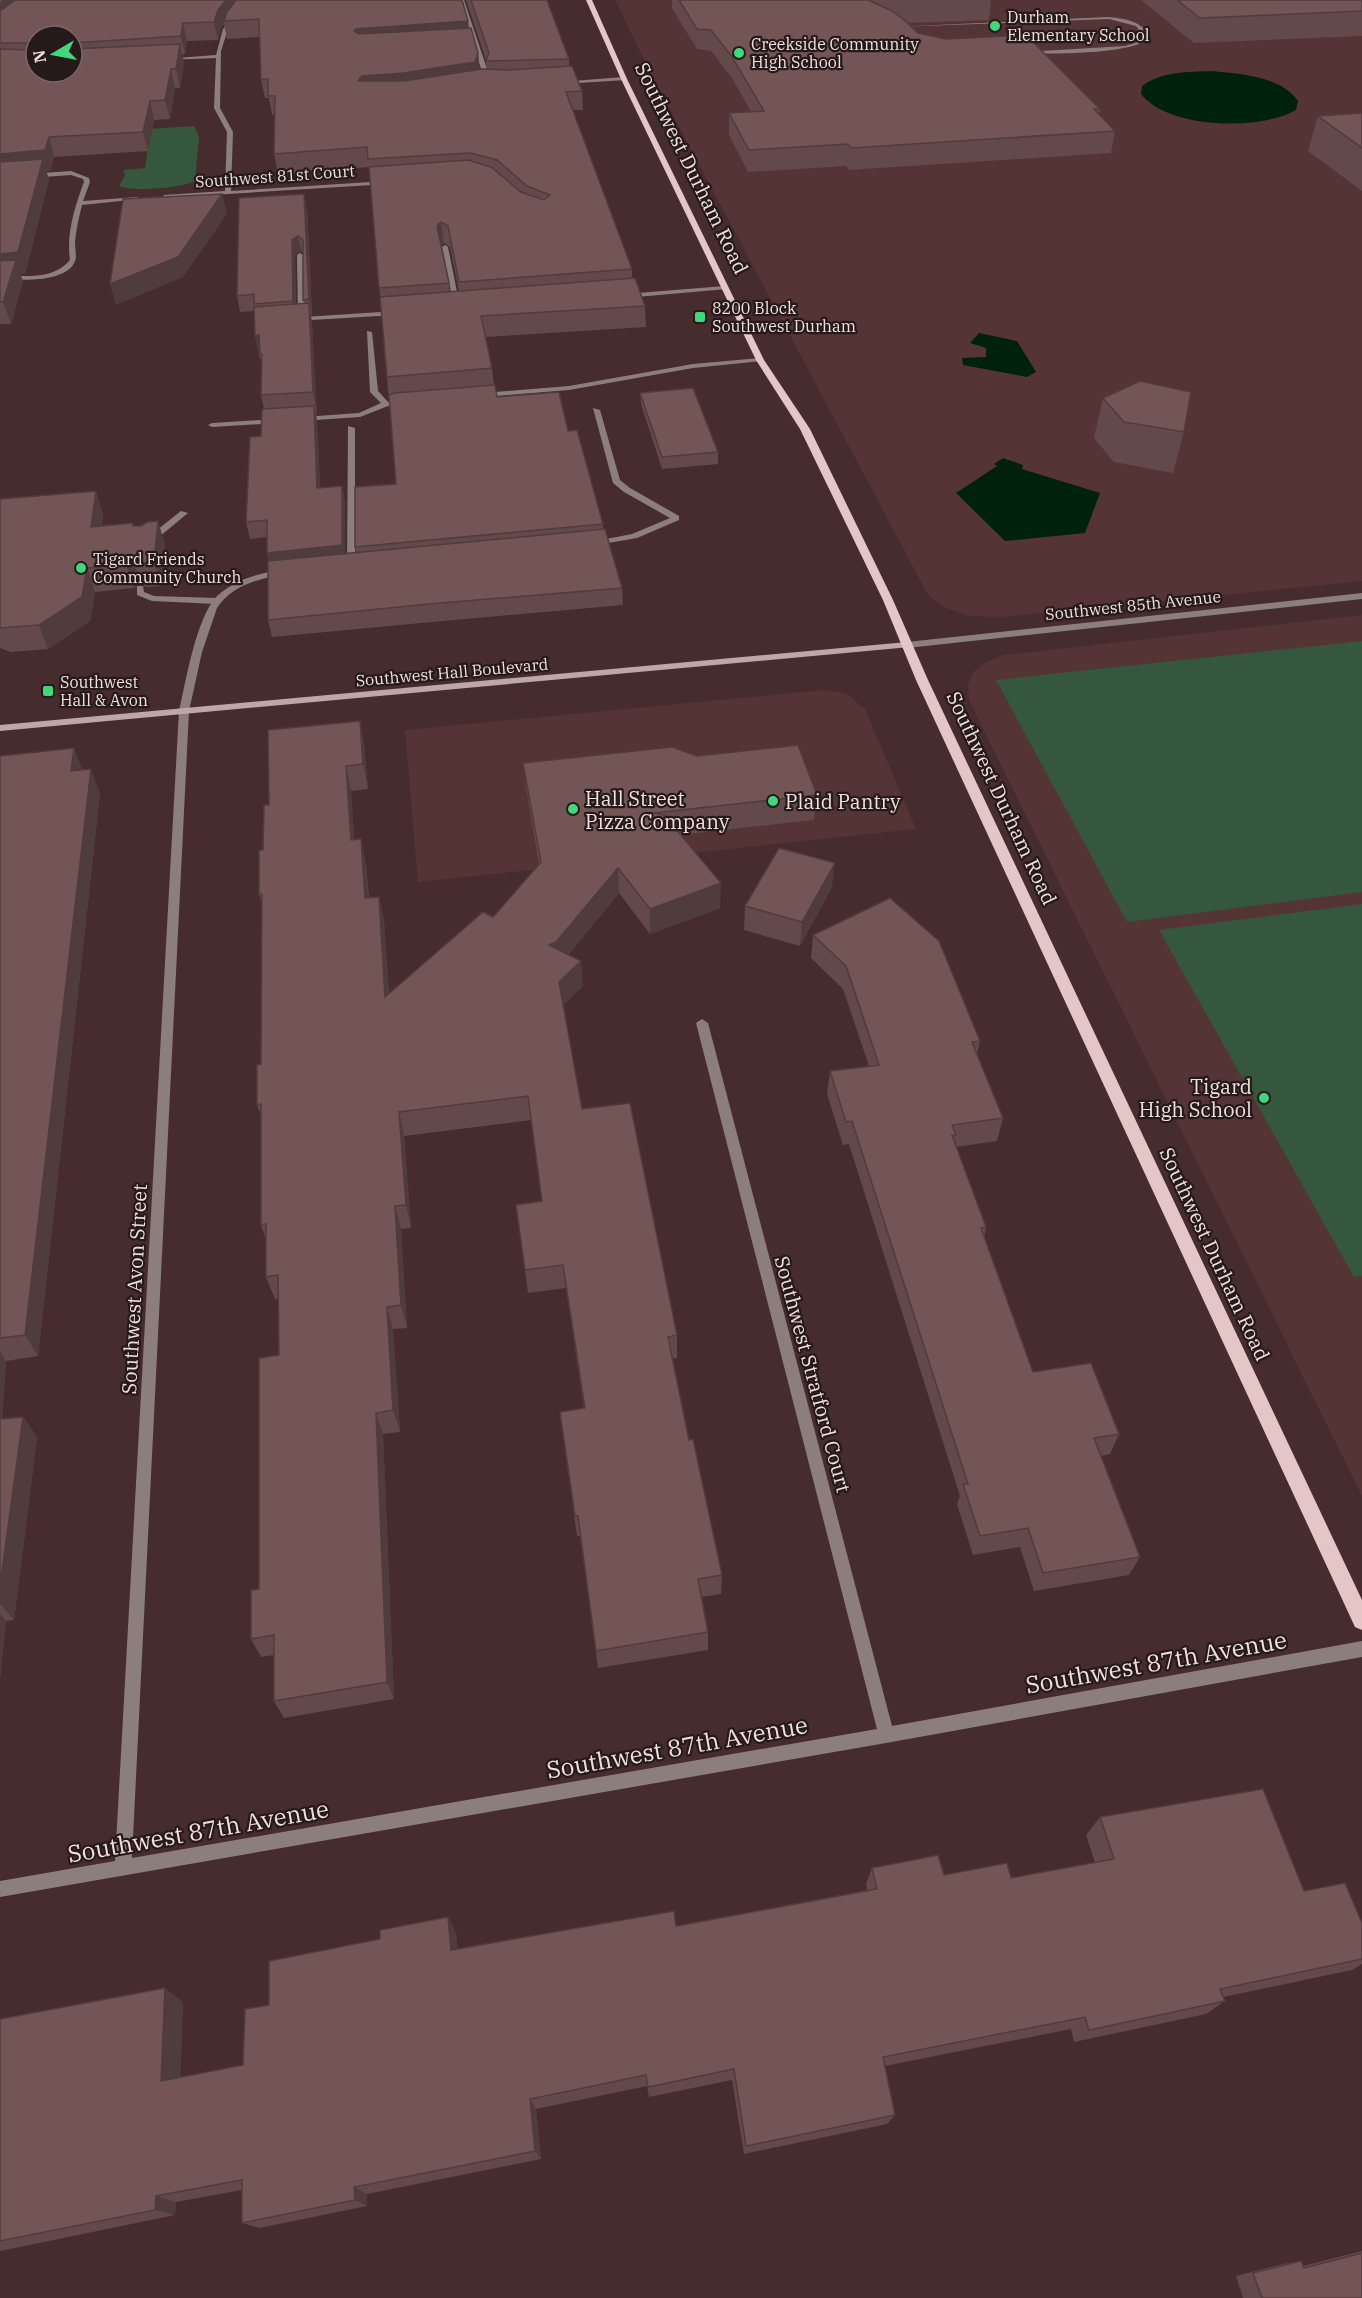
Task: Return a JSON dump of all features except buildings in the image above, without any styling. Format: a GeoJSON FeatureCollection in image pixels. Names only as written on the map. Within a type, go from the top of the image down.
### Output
{"type":"FeatureCollection","features":[{"type":"Feature","properties":{"kind":"main road","name":"Southwest Durham Road"},"geometry":{"type":"LineString","coordinates":[[589,0],[624,79],[760,360],[805,429],[1362,1621]]}},
{"type":"Feature","properties":{"kind":"main road","name":"Southwest Hall Boulevard"},"geometry":{"type":"LineString","coordinates":[[0,728],[907,645]]}},
{"type":"Feature","properties":{"kind":"street"},"geometry":{"type":"LineString","coordinates":[[228,193],[230,132],[229,126],[218,116],[216,108],[219,56],[224,31],[249,0]]}},
{"type":"Feature","properties":{"kind":"street"},"geometry":{"type":"LineString","coordinates":[[462,0],[485,72],[481,79],[487,84],[473,85]]}},
{"type":"Feature","properties":{"kind":"street"},"geometry":{"type":"LineString","coordinates":[[904,35],[891,27],[1097,17],[1133,23],[1144,29],[1148,38],[1125,47],[1018,54]]}},
{"type":"Feature","properties":{"kind":"street"},"geometry":{"type":"LineString","coordinates":[[464,43],[476,42]]}},
{"type":"Feature","properties":{"kind":"street"},"geometry":{"type":"LineString","coordinates":[[162,59],[219,56]]}},
{"type":"Feature","properties":{"kind":"street"},"geometry":{"type":"LineString","coordinates":[[556,83],[624,79]]}},
{"type":"Feature","properties":{"kind":"street"},"geometry":{"type":"LineString","coordinates":[[0,178],[58,173],[81,175],[87,182],[74,222],[71,251],[73,260],[60,272],[33,278],[0,278]]}},
{"type":"Feature","properties":{"kind":"street","name":"Southwest 81st Court"},"geometry":{"type":"LineString","coordinates":[[160,197],[390,183]]}},
{"type":"Feature","properties":{"kind":"street"},"geometry":{"type":"LineString","coordinates":[[82,203],[149,198]]}},
{"type":"Feature","properties":{"kind":"street"},"geometry":{"type":"LineString","coordinates":[[445,247],[458,308]]}},
{"type":"Feature","properties":{"kind":"street"},"geometry":{"type":"LineString","coordinates":[[300,255],[301,320]]}},
{"type":"Feature","properties":{"kind":"street"},"geometry":{"type":"LineString","coordinates":[[620,296],[725,288]]}},
{"type":"Feature","properties":{"kind":"street"},"geometry":{"type":"LineString","coordinates":[[446,309],[469,308]]}},
{"type":"Feature","properties":{"kind":"street"},"geometry":{"type":"LineString","coordinates":[[290,321],[402,313]]}},
{"type":"Feature","properties":{"kind":"street"},"geometry":{"type":"LineString","coordinates":[[369,332],[374,392],[386,404]]}},
{"type":"Feature","properties":{"kind":"street"},"geometry":{"type":"LineString","coordinates":[[476,396],[569,388],[693,366],[760,360]]}},
{"type":"Feature","properties":{"kind":"street"},"geometry":{"type":"LineString","coordinates":[[212,425],[360,415],[386,404],[418,400]]}},
{"type":"Feature","properties":{"kind":"street"},"geometry":{"type":"LineString","coordinates":[[581,545],[634,536],[676,518],[627,490],[616,481],[596,410]]}},
{"type":"Feature","properties":{"kind":"street"},"geometry":{"type":"LineString","coordinates":[[351,428],[351,566]]}},
{"type":"Feature","properties":{"kind":"street"},"geometry":{"type":"LineString","coordinates":[[145,546],[184,513]]}},
{"type":"Feature","properties":{"kind":"street"},"geometry":{"type":"LineString","coordinates":[[339,567],[363,564]]}},
{"type":"Feature","properties":{"kind":"street"},"geometry":{"type":"LineString","coordinates":[[140,588],[140,592],[152,597],[216,601],[239,585],[270,574],[293,571]]}},
{"type":"Feature","properties":{"kind":"street","name":"Southwest 85th Avenue"},"geometry":{"type":"LineString","coordinates":[[907,645],[1362,596]]}},
{"type":"Feature","properties":{"kind":"street","name":"Southwest Avon Street"},"geometry":{"type":"LineString","coordinates":[[123,1868],[184,711],[195,666],[216,601]]}},
{"type":"Feature","properties":{"kind":"street","name":"Southwest Stratford Court"},"geometry":{"type":"LineString","coordinates":[[702,1023],[886,1735]]}},
{"type":"Feature","properties":{"kind":"street","name":"Southwest 87th Avenue"},"geometry":{"type":"LineString","coordinates":[[0,1889],[886,1735],[1362,1649]]}},
{"type":"Feature","properties":{"kind":"shaded area"},"geometry":{"type":"Polygon","coordinates":[[[615,0],[1362,0],[1362,581],[1000,617],[970,616],[944,607],[933,599],[928,595],[658,87],[615,0]]]}},
{"type":"Feature","properties":{"kind":"shaded area"},"geometry":{"type":"Polygon","coordinates":[[[1212,71],[1235,73],[1271,81],[1281,86],[1298,101],[1296,110],[1280,117],[1260,121],[1215,123],[1172,114],[1154,106],[1141,94],[1142,86],[1158,77],[1176,73],[1212,71]]]}},
{"type":"Feature","properties":{"kind":"shaded area"},"geometry":{"type":"Polygon","coordinates":[[[194,126],[199,137],[195,181],[179,186],[157,188],[135,189],[119,186],[125,175],[123,170],[145,168],[150,129],[194,126]]]}},
{"type":"Feature","properties":{"kind":"shaded area"},"geometry":{"type":"Polygon","coordinates":[[[979,333],[1017,341],[1036,372],[1027,377],[963,365],[962,358],[986,357],[986,348],[970,343],[979,333]]]}},
{"type":"Feature","properties":{"kind":"shaded area"},"geometry":{"type":"Polygon","coordinates":[[[1003,458],[1023,465],[1022,469],[1100,493],[1085,533],[1005,541],[956,493],[997,466],[994,464],[1003,458]]]}},
{"type":"Feature","properties":{"kind":"shaded area","name":"Tigard High School"},"geometry":{"type":"Polygon","coordinates":[[[1362,615],[1362,1496],[969,700],[968,684],[974,671],[988,661],[1005,655],[1362,615]]]}},
{"type":"Feature","properties":{"kind":"shaded area"},"geometry":{"type":"Polygon","coordinates":[[[1362,641],[1362,892],[1127,922],[996,680],[1362,641]]]}},
{"type":"Feature","properties":{"kind":"shaded area"},"geometry":{"type":"Polygon","coordinates":[[[824,690],[846,693],[865,709],[916,829],[418,882],[405,730],[824,690]]]}},
{"type":"Feature","properties":{"kind":"shaded area"},"geometry":{"type":"Polygon","coordinates":[[[1362,904],[1362,1276],[1354,1277],[1159,930],[1362,904]]]}},
{"type":"Feature","properties":{"kind":"place","name":"Durham Elementary School"},"geometry":{"type":"Point","coordinates":[995,26]}},
{"type":"Feature","properties":{"kind":"place","name":"Creekside Community High School"},"geometry":{"type":"Point","coordinates":[739,53]}},
{"type":"Feature","properties":{"kind":"place","name":"8200 Block Southwest Durham"},"geometry":{"type":"Point","coordinates":[700,317]}},
{"type":"Feature","properties":{"kind":"place","name":"Tigard Friends Community Church"},"geometry":{"type":"Point","coordinates":[81,568]}},
{"type":"Feature","properties":{"kind":"place","name":"Southwest Hall & Avon"},"geometry":{"type":"Point","coordinates":[48,691]}},
{"type":"Feature","properties":{"kind":"place","name":"Plaid Pantry"},"geometry":{"type":"Point","coordinates":[773,801]}},
{"type":"Feature","properties":{"kind":"place","name":"Hall Street Pizza Company"},"geometry":{"type":"Point","coordinates":[573,809]}},
{"type":"Feature","properties":{"kind":"place","name":"Tigard High School"},"geometry":{"type":"Point","coordinates":[1264,1098]}}]}
